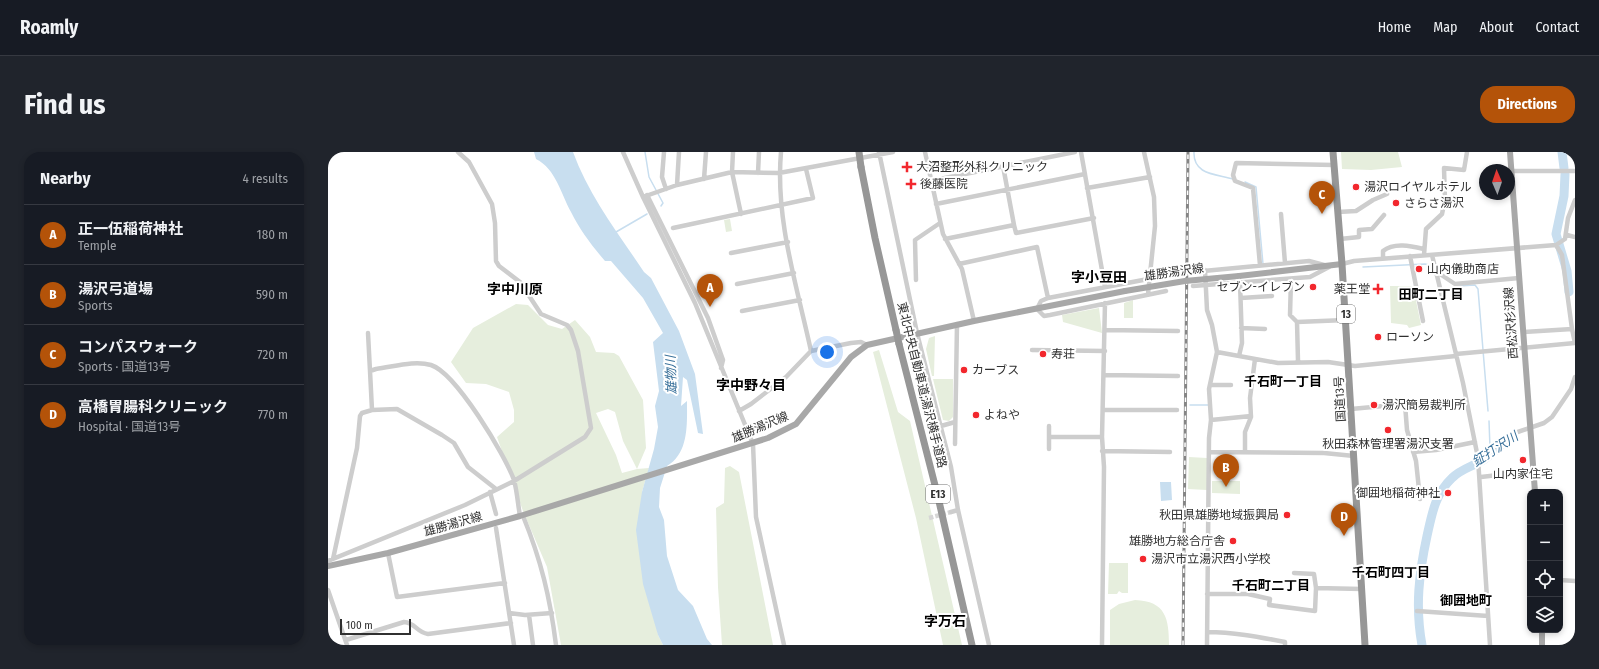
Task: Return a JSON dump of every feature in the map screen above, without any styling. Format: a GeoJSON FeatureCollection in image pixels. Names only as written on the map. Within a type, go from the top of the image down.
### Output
{"type":"FeatureCollection","features":[{"type":"Feature","properties":{"kind":"highway","name":"東北中央自動車道;湯沢横手道路"},"geometry":{"type":"LineString","coordinates":[[859,152],[875,238],[899,344],[938,497],[972,645]]}},
{"type":"Feature","properties":{"kind":"highway","name":"国道13号"},"geometry":{"type":"LineString","coordinates":[[1333,152],[1349,365],[1365,645]]}},
{"type":"Feature","properties":{"kind":"main road","name":"西松沢杉沢線"},"geometry":{"type":"LineString","coordinates":[[1510,152],[1511,164]]}},
{"type":"Feature","properties":{"kind":"main road","name":"西松沢杉沢線"},"geometry":{"type":"LineString","coordinates":[[1513,200],[1535,489]]}},
{"type":"Feature","properties":{"kind":"main road","name":"雄勝湯沢線"},"geometry":{"type":"LineString","coordinates":[[328,566],[388,553],[522,516],[753,444],[788,430],[796,424],[842,366],[855,353],[867,345],[957,324],[1125,291],[1185,281],[1342,264]]}},
{"type":"Feature","properties":{"kind":"main road"},"geometry":{"type":"LineString","coordinates":[[1542,633],[1542,645]]}},
{"type":"Feature","properties":{"kind":"street"},"geometry":{"type":"LineString","coordinates":[[330,560],[465,506],[514,481],[585,437],[592,428],[578,351],[571,330],[567,326],[541,314],[520,282],[499,266],[496,261],[495,224],[492,204],[469,162],[458,152]]}},
{"type":"Feature","properties":{"kind":"street"},"geometry":{"type":"LineString","coordinates":[[623,152],[695,303],[753,444],[756,517],[784,645]]}},
{"type":"Feature","properties":{"kind":"street"},"geometry":{"type":"LineString","coordinates":[[664,152],[662,176],[666,189]]}},
{"type":"Feature","properties":{"kind":"street"},"geometry":{"type":"LineString","coordinates":[[677,185],[680,152]]}},
{"type":"Feature","properties":{"kind":"street"},"geometry":{"type":"LineString","coordinates":[[704,179],[706,152]]}},
{"type":"Feature","properties":{"kind":"street"},"geometry":{"type":"LineString","coordinates":[[733,152],[732,172],[741,214]]}},
{"type":"Feature","properties":{"kind":"street"},"geometry":{"type":"LineString","coordinates":[[758,173],[759,152]]}},
{"type":"Feature","properties":{"kind":"street"},"geometry":{"type":"LineString","coordinates":[[781,152],[779,173],[780,205],[811,351]]}},
{"type":"Feature","properties":{"kind":"street"},"geometry":{"type":"LineString","coordinates":[[645,196],[677,185],[732,172],[779,173],[893,152]]}},
{"type":"Feature","properties":{"kind":"street"},"geometry":{"type":"LineString","coordinates":[[925,152],[940,224],[945,239],[962,269],[974,321]]}},
{"type":"Feature","properties":{"kind":"street"},"geometry":{"type":"LineString","coordinates":[[930,181],[1076,152]]}},
{"type":"Feature","properties":{"kind":"street"},"geometry":{"type":"LineString","coordinates":[[1081,152],[1094,218],[1105,288]]}},
{"type":"Feature","properties":{"kind":"street"},"geometry":{"type":"LineString","coordinates":[[1144,152],[1154,197],[1155,226],[1148,294]]}},
{"type":"Feature","properties":{"kind":"street"},"geometry":{"type":"LineString","coordinates":[[1424,255],[1426,229],[1442,214],[1445,200],[1444,168],[1464,170],[1467,152]]}},
{"type":"Feature","properties":{"kind":"street"},"geometry":{"type":"LineString","coordinates":[[880,154],[917,333],[951,467],[958,510],[988,645]]}},
{"type":"Feature","properties":{"kind":"street"},"geometry":{"type":"LineString","coordinates":[[1260,265],[1253,188],[1235,181],[1233,175],[1236,163],[1334,165]]}},
{"type":"Feature","properties":{"kind":"street"},"geometry":{"type":"LineString","coordinates":[[1003,166],[1016,233],[1094,218]]}},
{"type":"Feature","properties":{"kind":"street"},"geometry":{"type":"LineString","coordinates":[[673,228],[813,198],[806,169]]}},
{"type":"Feature","properties":{"kind":"street"},"geometry":{"type":"LineString","coordinates":[[1515,171],[1575,171]]}},
{"type":"Feature","properties":{"kind":"street"},"geometry":{"type":"LineString","coordinates":[[936,204],[1085,174]]}},
{"type":"Feature","properties":{"kind":"street"},"geometry":{"type":"LineString","coordinates":[[1088,188],[1150,176]]}},
{"type":"Feature","properties":{"kind":"street"},"geometry":{"type":"LineString","coordinates":[[1338,212],[1356,211],[1373,200],[1387,194]]}},
{"type":"Feature","properties":{"kind":"street"},"geometry":{"type":"LineString","coordinates":[[1342,264],[1354,261],[1383,258],[1558,244],[1565,240],[1568,218],[1575,200]]}},
{"type":"Feature","properties":{"kind":"street"},"geometry":{"type":"LineString","coordinates":[[1281,214],[1285,263]]}},
{"type":"Feature","properties":{"kind":"street"},"geometry":{"type":"LineString","coordinates":[[1340,238],[1360,237],[1359,230],[1372,229],[1384,215]]}},
{"type":"Feature","properties":{"kind":"street"},"geometry":{"type":"LineString","coordinates":[[916,280],[915,240],[940,224]]}},
{"type":"Feature","properties":{"kind":"street"},"geometry":{"type":"LineString","coordinates":[[945,239],[1014,225]]}},
{"type":"Feature","properties":{"kind":"street"},"geometry":{"type":"LineString","coordinates":[[1567,234],[1575,237]]}},
{"type":"Feature","properties":{"kind":"street"},"geometry":{"type":"LineString","coordinates":[[731,253],[788,242]]}},
{"type":"Feature","properties":{"kind":"street"},"geometry":{"type":"LineString","coordinates":[[1217,352],[1278,363],[1298,361],[1362,365],[1524,346],[1575,343],[1562,255],[1558,244]]}},
{"type":"Feature","properties":{"kind":"street"},"geometry":{"type":"LineString","coordinates":[[1383,258],[1383,251],[1387,248],[1406,245],[1424,249]]}},
{"type":"Feature","properties":{"kind":"street"},"geometry":{"type":"LineString","coordinates":[[959,264],[1037,247],[1048,298]]}},
{"type":"Feature","properties":{"kind":"street"},"geometry":{"type":"LineString","coordinates":[[1432,254],[1438,272],[1479,463],[1490,645]]}},
{"type":"Feature","properties":{"kind":"street"},"geometry":{"type":"LineString","coordinates":[[1410,256],[1423,321]]}},
{"type":"Feature","properties":{"kind":"street"},"geometry":{"type":"LineString","coordinates":[[1193,272],[1309,261],[1330,266]]}},
{"type":"Feature","properties":{"kind":"street"},"geometry":{"type":"LineString","coordinates":[[1193,286],[1310,277],[1330,266]]}},
{"type":"Feature","properties":{"kind":"street"},"geometry":{"type":"LineString","coordinates":[[1205,270],[1207,310],[1212,325],[1217,352],[1210,385],[1208,452],[1207,645]]}},
{"type":"Feature","properties":{"kind":"street"},"geometry":{"type":"LineString","coordinates":[[1438,272],[1455,284],[1518,278]]}},
{"type":"Feature","properties":{"kind":"street"},"geometry":{"type":"LineString","coordinates":[[737,284],[794,273]]}},
{"type":"Feature","properties":{"kind":"street"},"geometry":{"type":"LineString","coordinates":[[1166,291],[1044,316],[1037,309],[1041,301],[1048,298],[1180,273]]}},
{"type":"Feature","properties":{"kind":"street"},"geometry":{"type":"LineString","coordinates":[[1291,279],[1290,315],[1297,322],[1298,361]]}},
{"type":"Feature","properties":{"kind":"street"},"geometry":{"type":"LineString","coordinates":[[1239,356],[1242,343],[1240,282]]}},
{"type":"Feature","properties":{"kind":"street"},"geometry":{"type":"LineString","coordinates":[[1241,298],[1272,296]]}},
{"type":"Feature","properties":{"kind":"street"},"geometry":{"type":"LineString","coordinates":[[742,312],[800,300]]}},
{"type":"Feature","properties":{"kind":"street"},"geometry":{"type":"LineString","coordinates":[[1102,645],[1104,467],[1102,437],[1105,303]]}},
{"type":"Feature","properties":{"kind":"street"},"geometry":{"type":"LineString","coordinates":[[1297,322],[1346,320]]}},
{"type":"Feature","properties":{"kind":"street"},"geometry":{"type":"LineString","coordinates":[[955,444],[957,324]]}},
{"type":"Feature","properties":{"kind":"street"},"geometry":{"type":"LineString","coordinates":[[1241,328],[1265,328]]}},
{"type":"Feature","properties":{"kind":"street"},"geometry":{"type":"LineString","coordinates":[[1523,332],[1572,329]]}},
{"type":"Feature","properties":{"kind":"street"},"geometry":{"type":"LineString","coordinates":[[1105,330],[1178,331]]}},
{"type":"Feature","properties":{"kind":"street"},"geometry":{"type":"LineString","coordinates":[[368,333],[372,410]]}},
{"type":"Feature","properties":{"kind":"street"},"geometry":{"type":"LineString","coordinates":[[739,411],[751,404],[786,377],[811,351],[851,343],[861,342],[867,345]]}},
{"type":"Feature","properties":{"kind":"street"},"geometry":{"type":"LineString","coordinates":[[1032,350],[1105,352]]}},
{"type":"Feature","properties":{"kind":"street"},"geometry":{"type":"LineString","coordinates":[[1245,452],[1245,432],[1251,416],[1250,398],[1255,359]]}},
{"type":"Feature","properties":{"kind":"street"},"geometry":{"type":"LineString","coordinates":[[370,371],[423,363],[436,367],[450,378],[468,402],[500,452],[514,481],[522,516],[542,567],[552,613],[556,645]]}},
{"type":"Feature","properties":{"kind":"street"},"geometry":{"type":"LineString","coordinates":[[1104,376],[1178,376]]}},
{"type":"Feature","properties":{"kind":"street"},"geometry":{"type":"LineString","coordinates":[[1478,458],[1512,434],[1531,429],[1544,423],[1552,417],[1571,389],[1575,377]]}},
{"type":"Feature","properties":{"kind":"street"},"geometry":{"type":"LineString","coordinates":[[1210,385],[1231,385]]}},
{"type":"Feature","properties":{"kind":"street"},"geometry":{"type":"LineString","coordinates":[[1351,409],[1405,404],[1407,430],[1416,461],[1420,499]]}},
{"type":"Feature","properties":{"kind":"street"},"geometry":{"type":"LineString","coordinates":[[330,560],[357,448],[360,416],[362,413],[372,410],[397,409],[454,443],[468,467],[496,489]]}},
{"type":"Feature","properties":{"kind":"street"},"geometry":{"type":"LineString","coordinates":[[1103,410],[1177,410]]}},
{"type":"Feature","properties":{"kind":"street"},"geometry":{"type":"LineString","coordinates":[[1210,420],[1251,416]]}},
{"type":"Feature","properties":{"kind":"street"},"geometry":{"type":"LineString","coordinates":[[941,426],[956,422]]}},
{"type":"Feature","properties":{"kind":"street"},"geometry":{"type":"LineString","coordinates":[[1049,426],[1049,448]]}},
{"type":"Feature","properties":{"kind":"street"},"geometry":{"type":"LineString","coordinates":[[1049,437],[1102,437]]}},
{"type":"Feature","properties":{"kind":"street"},"geometry":{"type":"LineString","coordinates":[[1413,452],[1436,450],[1475,442]]}},
{"type":"Feature","properties":{"kind":"street"},"geometry":{"type":"LineString","coordinates":[[1102,451],[1170,452]]}},
{"type":"Feature","properties":{"kind":"street"},"geometry":{"type":"LineString","coordinates":[[1208,452],[1354,456]]}},
{"type":"Feature","properties":{"kind":"street"},"geometry":{"type":"LineString","coordinates":[[1480,477],[1533,471]]}},
{"type":"Feature","properties":{"kind":"street"},"geometry":{"type":"LineString","coordinates":[[490,492],[496,514]]}},
{"type":"Feature","properties":{"kind":"street"},"geometry":{"type":"LineString","coordinates":[[951,512],[958,510]]}},
{"type":"Feature","properties":{"kind":"street"},"geometry":{"type":"LineString","coordinates":[[496,528],[514,645]]}},
{"type":"Feature","properties":{"kind":"street"},"geometry":{"type":"LineString","coordinates":[[388,553],[397,597],[504,583]]}},
{"type":"Feature","properties":{"kind":"street"},"geometry":{"type":"LineString","coordinates":[[1207,594],[1248,594],[1270,598],[1269,605],[1315,611],[1316,588],[1314,574],[1294,573]]}},
{"type":"Feature","properties":{"kind":"street"},"geometry":{"type":"LineString","coordinates":[[1563,580],[1575,581]]}},
{"type":"Feature","properties":{"kind":"street"},"geometry":{"type":"LineString","coordinates":[[1316,588],[1362,589]]}},
{"type":"Feature","properties":{"kind":"street"},"geometry":{"type":"LineString","coordinates":[[328,590],[347,643],[404,622],[411,622],[421,633],[428,634],[511,623]]}},
{"type":"Feature","properties":{"kind":"street"},"geometry":{"type":"LineString","coordinates":[[1418,611],[1488,616]]}},
{"type":"Feature","properties":{"kind":"street"},"geometry":{"type":"LineString","coordinates":[[509,613],[528,616],[552,613]]}},
{"type":"Feature","properties":{"kind":"street"},"geometry":{"type":"LineString","coordinates":[[528,616],[533,645]]}},
{"type":"Feature","properties":{"kind":"street"},"geometry":{"type":"LineString","coordinates":[[1207,632],[1240,633],[1285,642],[1285,645]]}},
{"type":"Feature","properties":{"kind":"green space"},"geometry":{"type":"Polygon","coordinates":[[[1341,152],[1398,152],[1402,167],[1371,170],[1342,169],[1341,152]]]}},
{"type":"Feature","properties":{"kind":"green space"},"geometry":{"type":"Polygon","coordinates":[[[730,219],[732,231],[726,232],[724,220],[730,219]]]}},
{"type":"Feature","properties":{"kind":"green space"},"geometry":{"type":"Polygon","coordinates":[[[1390,286],[1413,286],[1421,325],[1409,328],[1407,325],[1391,323],[1390,286]]]}},
{"type":"Feature","properties":{"kind":"green space"},"geometry":{"type":"Polygon","coordinates":[[[1133,300],[1133,318],[1124,318],[1124,303],[1133,300]]]}},
{"type":"Feature","properties":{"kind":"green space"},"geometry":{"type":"Polygon","coordinates":[[[516,304],[528,305],[548,325],[562,329],[575,320],[590,337],[596,352],[614,353],[619,356],[643,400],[646,448],[637,469],[649,468],[642,492],[658,635],[663,645],[561,645],[547,567],[523,511],[497,437],[514,422],[514,410],[509,392],[486,384],[466,383],[451,362],[473,328],[516,304]],[[608,409],[596,413],[616,455],[622,473],[637,469],[623,441],[615,412],[608,409]]]}},
{"type":"Feature","properties":{"kind":"green space"},"geometry":{"type":"Polygon","coordinates":[[[1099,308],[1102,333],[1063,322],[1062,315],[1099,308]]]}},
{"type":"Feature","properties":{"kind":"green space"},"geometry":{"type":"Polygon","coordinates":[[[935,336],[934,376],[932,376],[926,349],[929,338],[935,336]]]}},
{"type":"Feature","properties":{"kind":"green space"},"geometry":{"type":"Polygon","coordinates":[[[879,350],[898,412],[910,421],[962,645],[943,645],[916,518],[873,352],[879,350]]]}},
{"type":"Feature","properties":{"kind":"green space"},"geometry":{"type":"Polygon","coordinates":[[[933,379],[953,379],[953,417],[949,421],[943,420],[933,379]]]}},
{"type":"Feature","properties":{"kind":"green space"},"geometry":{"type":"Polygon","coordinates":[[[1189,457],[1207,458],[1207,490],[1188,489],[1189,457]]]}},
{"type":"Feature","properties":{"kind":"green space"},"geometry":{"type":"Polygon","coordinates":[[[730,466],[739,472],[773,645],[722,645],[718,587],[716,508],[724,503],[725,468],[730,466]]]}},
{"type":"Feature","properties":{"kind":"green space"},"geometry":{"type":"Polygon","coordinates":[[[1212,481],[1240,481],[1240,494],[1212,493],[1212,481]]]}},
{"type":"Feature","properties":{"kind":"green space"},"geometry":{"type":"Polygon","coordinates":[[[1109,563],[1128,563],[1128,593],[1122,593],[1119,591],[1117,594],[1108,594],[1109,563]]]}},
{"type":"Feature","properties":{"kind":"green space"},"geometry":{"type":"Polygon","coordinates":[[[1135,600],[1153,604],[1164,613],[1168,627],[1169,645],[1110,645],[1110,610],[1119,604],[1135,600]]]}},
{"type":"Feature","properties":{"kind":"water","name":"雄物川"},"geometry":{"type":"Polygon","coordinates":[[[534,152],[573,152],[587,184],[605,214],[644,272],[651,278],[679,331],[695,374],[703,434],[698,433],[687,380],[683,377],[681,406],[687,401],[685,437],[679,454],[667,466],[660,488],[659,507],[664,520],[667,556],[678,590],[693,606],[707,639],[712,645],[663,645],[658,635],[643,584],[636,530],[642,492],[654,449],[658,427],[655,406],[659,391],[653,342],[663,333],[643,298],[611,261],[605,261],[586,238],[567,205],[553,175],[543,163],[536,159],[534,152]]]}},
{"type":"Feature","properties":{"kind":"water"},"geometry":{"type":"Polygon","coordinates":[[[1160,482],[1171,482],[1172,500],[1161,501],[1160,482]]]}},
{"type":"Feature","properties":{"kind":"waterway"},"geometry":{"type":"LineString","coordinates":[[645,152],[649,177],[663,203],[661,206]]}},
{"type":"Feature","properties":{"kind":"waterway"},"geometry":{"type":"LineString","coordinates":[[1194,152],[1197,165],[1201,169],[1233,179]]}},
{"type":"Feature","properties":{"kind":"waterway","name":"鉦打沢川"},"geometry":{"type":"LineString","coordinates":[[1562,152],[1564,168]]}},
{"type":"Feature","properties":{"kind":"waterway","name":"鉦打沢川"},"geometry":{"type":"LineString","coordinates":[[1565,174],[1564,196],[1556,234],[1567,271],[1569,292]]}},
{"type":"Feature","properties":{"kind":"waterway"},"geometry":{"type":"LineString","coordinates":[[1245,182],[1256,187],[1263,264]]}},
{"type":"Feature","properties":{"kind":"waterway"},"geometry":{"type":"LineString","coordinates":[[616,232],[647,214]]}},
{"type":"Feature","properties":{"kind":"waterway"},"geometry":{"type":"LineString","coordinates":[[1363,267],[1425,264],[1429,265],[1435,272]]}},
{"type":"Feature","properties":{"kind":"waterway"},"geometry":{"type":"LineString","coordinates":[[1459,286],[1475,285],[1478,289],[1488,411]]}},
{"type":"Feature","properties":{"kind":"waterway"},"geometry":{"type":"LineString","coordinates":[[1190,405],[1208,405]]}},
{"type":"Feature","properties":{"kind":"waterway"},"geometry":{"type":"LineString","coordinates":[[1489,421],[1490,448]]}},
{"type":"Feature","properties":{"kind":"waterway","name":"鉦打沢川"},"geometry":{"type":"LineString","coordinates":[[1422,645],[1418,604],[1420,577],[1424,550],[1435,505],[1446,484],[1452,478],[1464,469],[1486,458],[1509,438]]}},
{"type":"Feature","properties":{"kind":"tunnel"},"geometry":{"type":"LineString","coordinates":[[929,518],[951,512]]}},
{"type":"Feature","properties":{"kind":"railway"},"geometry":{"type":"LineString","coordinates":[[1183,645],[1188,152]]}},
{"type":"Feature","properties":{"kind":"place","name":"大沼整形外科クリニック"},"geometry":{"type":"Point","coordinates":[907,167]}},
{"type":"Feature","properties":{"kind":"place","name":"後藤医院"},"geometry":{"type":"Point","coordinates":[911,184]}},
{"type":"Feature","properties":{"kind":"place","name":"湯沢ロイヤルホテル"},"geometry":{"type":"Point","coordinates":[1356,187]}},
{"type":"Feature","properties":{"kind":"place","name":"さらさ湯沢"},"geometry":{"type":"Point","coordinates":[1396,203]}},
{"type":"Feature","properties":{"kind":"place","name":"コンパスウォーク"},"geometry":{"type":"Point","coordinates":[1322,214]}},
{"type":"Feature","properties":{"kind":"place","name":"山内儀助商店"},"geometry":{"type":"Point","coordinates":[1419,269]}},
{"type":"Feature","properties":{"kind":"place","name":"セブン-イレブン"},"geometry":{"type":"Point","coordinates":[1313,287]}},
{"type":"Feature","properties":{"kind":"place","name":"薬王堂"},"geometry":{"type":"Point","coordinates":[1378,289]}},
{"type":"Feature","properties":{"kind":"place","name":"正一伍稲荷神社"},"geometry":{"type":"Point","coordinates":[710,307]}},
{"type":"Feature","properties":{"kind":"place","name":"ローソン"},"geometry":{"type":"Point","coordinates":[1378,337]}},
{"type":"Feature","properties":{"kind":"place","name":"寿荘"},"geometry":{"type":"Point","coordinates":[1043,354]}},
{"type":"Feature","properties":{"kind":"place","name":"カーブス"},"geometry":{"type":"Point","coordinates":[964,370]}},
{"type":"Feature","properties":{"kind":"place","name":"湯沢簡易裁判所"},"geometry":{"type":"Point","coordinates":[1374,405]}},
{"type":"Feature","properties":{"kind":"place","name":"よねや"},"geometry":{"type":"Point","coordinates":[976,415]}},
{"type":"Feature","properties":{"kind":"place","name":"秋田森林管理署湯沢支署"},"geometry":{"type":"Point","coordinates":[1388,430]}},
{"type":"Feature","properties":{"kind":"place","name":"山内家住宅"},"geometry":{"type":"Point","coordinates":[1523,460]}},
{"type":"Feature","properties":{"kind":"place","name":"湯沢弓道場"},"geometry":{"type":"Point","coordinates":[1226,487]}},
{"type":"Feature","properties":{"kind":"place","name":"御囲地稲荷神社"},"geometry":{"type":"Point","coordinates":[1448,493]}},
{"type":"Feature","properties":{"kind":"place","name":"秋田県雄勝地域振興局"},"geometry":{"type":"Point","coordinates":[1287,515]}},
{"type":"Feature","properties":{"kind":"place","name":"高橋胃腸科クリニック"},"geometry":{"type":"Point","coordinates":[1344,536]}},
{"type":"Feature","properties":{"kind":"place","name":"雄勝地方総合庁舎"},"geometry":{"type":"Point","coordinates":[1233,541]}},
{"type":"Feature","properties":{"kind":"place","name":"湯沢市立湯沢西小学校"},"geometry":{"type":"Point","coordinates":[1143,559]}},
{"type":"Feature","properties":{"kind":"district","name":"字小豆田"},"geometry":{"type":"Point","coordinates":[1099,277]}},
{"type":"Feature","properties":{"kind":"district","name":"字中川原"},"geometry":{"type":"Point","coordinates":[515,289]}},
{"type":"Feature","properties":{"kind":"district","name":"田町二丁目"},"geometry":{"type":"Point","coordinates":[1431,294]}},
{"type":"Feature","properties":{"kind":"district","name":"千石町一丁目"},"geometry":{"type":"Point","coordinates":[1283,381]}},
{"type":"Feature","properties":{"kind":"district","name":"字中野々目"},"geometry":{"type":"Point","coordinates":[751,385]}},
{"type":"Feature","properties":{"kind":"district","name":"千石町四丁目"},"geometry":{"type":"Point","coordinates":[1391,572]}},
{"type":"Feature","properties":{"kind":"district","name":"千石町二丁目"},"geometry":{"type":"Point","coordinates":[1271,585]}},
{"type":"Feature","properties":{"kind":"district","name":"御囲地町"},"geometry":{"type":"Point","coordinates":[1466,600]}},
{"type":"Feature","properties":{"kind":"district","name":"字万石"},"geometry":{"type":"Point","coordinates":[945,621]}}]}
